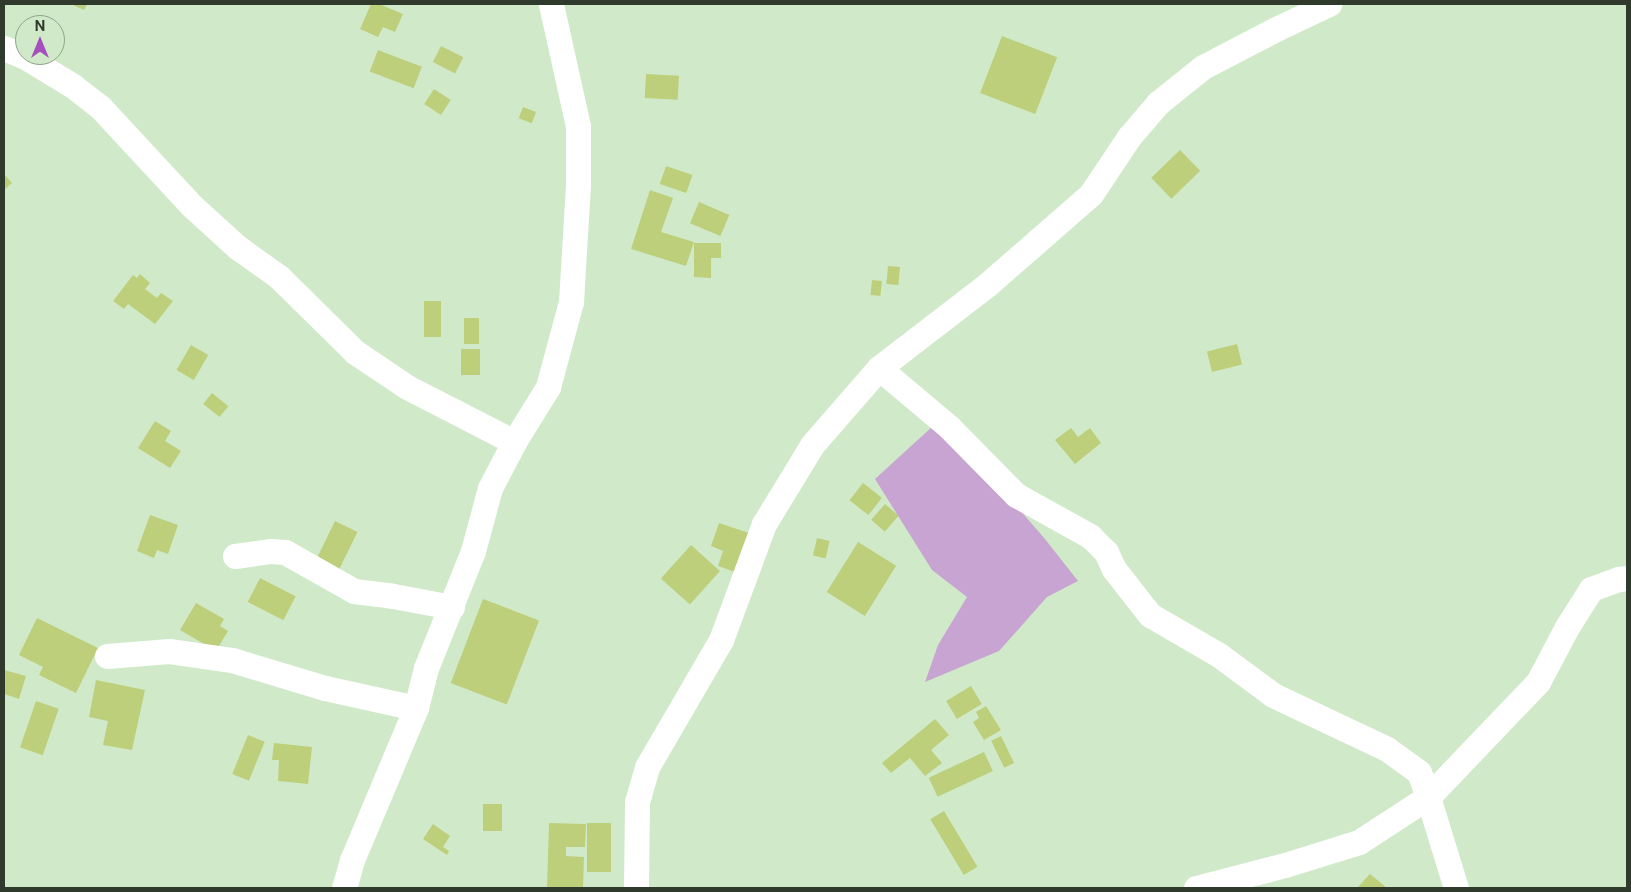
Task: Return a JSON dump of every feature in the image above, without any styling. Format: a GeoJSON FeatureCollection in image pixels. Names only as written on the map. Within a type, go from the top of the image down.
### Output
{"type":"FeatureCollection","features":[{"type":"Feature","properties":{"kind":"street"},"geometry":{"type":"LineString","coordinates":[[344,888],[352,860],[416,708],[426,668],[473,551],[490,488],[514,442],[548,387],[571,302],[578,184],[578,126],[551,4]]}},
{"type":"Feature","properties":{"kind":"street"},"geometry":{"type":"LineString","coordinates":[[636,888],[637,802],[647,768],[721,640],[764,524],[812,445],[879,368],[988,284],[1091,194],[1130,137],[1158,103],[1203,68],[1276,29],[1330,4]]}},
{"type":"Feature","properties":{"kind":"street"},"geometry":{"type":"LineString","coordinates":[[4,48],[27,58],[73,86],[102,108],[192,206],[237,247],[279,276],[355,352],[406,387],[514,442]]}},
{"type":"Feature","properties":{"kind":"street"},"geometry":{"type":"LineString","coordinates":[[879,368],[949,427],[1016,495],[1090,536],[1106,552],[1114,569],[1150,615],[1220,655],[1274,695],[1387,749],[1419,772],[1456,888]]}},
{"type":"Feature","properties":{"kind":"street"},"geometry":{"type":"LineString","coordinates":[[235,556],[270,551],[284,552],[354,591],[452,607]]}},
{"type":"Feature","properties":{"kind":"street"},"geometry":{"type":"LineString","coordinates":[[1196,888],[1285,865],[1360,842],[1428,797],[1538,682],[1567,627],[1591,590],[1619,579],[1627,578]]}},
{"type":"Feature","properties":{"kind":"street"},"geometry":{"type":"LineString","coordinates":[[107,656],[169,651],[232,660],[325,688],[416,708]]}},
{"type":"Feature","properties":{"kind":"shaded area"},"geometry":{"type":"Polygon","coordinates":[[[933,426],[953,433],[1045,539],[1078,581],[1047,597],[999,651],[925,682],[938,645],[967,597],[932,570],[875,479],[933,426]]]}},
{"type":"Feature","properties":{"kind":"building"},"geometry":{"type":"Polygon","coordinates":[[[71,4],[87,4],[84,10],[71,4]]]}},
{"type":"Feature","properties":{"kind":"building"},"geometry":{"type":"Polygon","coordinates":[[[371,4],[379,4],[403,14],[395,32],[383,27],[378,37],[360,29],[371,4]]]}},
{"type":"Feature","properties":{"kind":"building"},"geometry":{"type":"Polygon","coordinates":[[[1002,36],[1057,57],[1035,114],[980,93],[1002,36]]]}},
{"type":"Feature","properties":{"kind":"building"},"geometry":{"type":"Polygon","coordinates":[[[441,46],[463,57],[455,73],[433,62],[441,46]]]}},
{"type":"Feature","properties":{"kind":"building"},"geometry":{"type":"Polygon","coordinates":[[[378,50],[422,67],[414,88],[370,71],[378,50]]]}},
{"type":"Feature","properties":{"kind":"building"},"geometry":{"type":"Polygon","coordinates":[[[646,74],[679,76],[678,100],[645,98],[646,74]]]}},
{"type":"Feature","properties":{"kind":"building"},"geometry":{"type":"Polygon","coordinates":[[[434,89],[451,100],[441,115],[424,104],[434,89]]]}},
{"type":"Feature","properties":{"kind":"building"},"geometry":{"type":"Polygon","coordinates":[[[523,107],[536,112],[532,123],[519,118],[523,107]]]}},
{"type":"Feature","properties":{"kind":"building"},"geometry":{"type":"Polygon","coordinates":[[[1180,150],[1200,171],[1171,199],[1151,178],[1180,150]]]}},
{"type":"Feature","properties":{"kind":"building"},"geometry":{"type":"Polygon","coordinates":[[[666,166],[692,175],[686,193],[660,184],[666,166]]]}},
{"type":"Feature","properties":{"kind":"building"},"geometry":{"type":"Polygon","coordinates":[[[4,174],[12,183],[4,190],[4,174]]]}},
{"type":"Feature","properties":{"kind":"building"},"geometry":{"type":"Polygon","coordinates":[[[650,190],[673,198],[661,232],[694,242],[686,266],[631,249],[650,190]]]}},
{"type":"Feature","properties":{"kind":"building"},"geometry":{"type":"Polygon","coordinates":[[[699,202],[729,215],[720,236],[690,223],[699,202]]]}},
{"type":"Feature","properties":{"kind":"building"},"geometry":{"type":"Polygon","coordinates":[[[694,243],[721,243],[721,258],[711,258],[711,278],[694,277],[694,243]]]}},
{"type":"Feature","properties":{"kind":"building"},"geometry":{"type":"Polygon","coordinates":[[[888,266],[900,267],[898,285],[886,284],[888,266]]]}},
{"type":"Feature","properties":{"kind":"building"},"geometry":{"type":"Polygon","coordinates":[[[140,274],[150,283],[145,289],[157,298],[161,293],[173,301],[155,324],[128,304],[124,309],[113,301],[133,275],[137,278],[140,274]]]}},
{"type":"Feature","properties":{"kind":"building"},"geometry":{"type":"Polygon","coordinates":[[[872,280],[882,281],[880,296],[870,295],[872,280]]]}},
{"type":"Feature","properties":{"kind":"building"},"geometry":{"type":"Polygon","coordinates":[[[424,301],[441,301],[441,337],[424,337],[424,301]]]}},
{"type":"Feature","properties":{"kind":"building"},"geometry":{"type":"Polygon","coordinates":[[[464,318],[479,318],[479,344],[464,344],[464,318]]]}},
{"type":"Feature","properties":{"kind":"building"},"geometry":{"type":"Polygon","coordinates":[[[1237,344],[1242,364],[1212,372],[1207,351],[1237,344]]]}},
{"type":"Feature","properties":{"kind":"building"},"geometry":{"type":"Polygon","coordinates":[[[191,345],[208,355],[194,380],[176,370],[191,345]]]}},
{"type":"Feature","properties":{"kind":"building"},"geometry":{"type":"Polygon","coordinates":[[[461,349],[480,349],[480,375],[461,375],[461,349]]]}},
{"type":"Feature","properties":{"kind":"building"},"geometry":{"type":"Polygon","coordinates":[[[212,393],[228,406],[220,417],[203,404],[212,393]]]}},
{"type":"Feature","properties":{"kind":"building"},"geometry":{"type":"Polygon","coordinates":[[[155,421],[171,431],[165,441],[181,451],[170,468],[138,448],[155,421]]]}},
{"type":"Feature","properties":{"kind":"building"},"geometry":{"type":"Polygon","coordinates":[[[1071,428],[1078,437],[1090,428],[1101,443],[1075,464],[1055,440],[1071,428]]]}},
{"type":"Feature","properties":{"kind":"building"},"geometry":{"type":"Polygon","coordinates":[[[863,483],[882,498],[868,515],[849,500],[863,483]]]}},
{"type":"Feature","properties":{"kind":"building"},"geometry":{"type":"Polygon","coordinates":[[[885,504],[899,516],[885,532],[871,520],[885,504]]]}},
{"type":"Feature","properties":{"kind":"building"},"geometry":{"type":"Polygon","coordinates":[[[150,515],[178,525],[168,554],[157,550],[154,558],[137,551],[150,515]]]}},
{"type":"Feature","properties":{"kind":"building"},"geometry":{"type":"Polygon","coordinates":[[[335,521],[357,532],[336,575],[314,564],[335,521]]]}},
{"type":"Feature","properties":{"kind":"building"},"geometry":{"type":"Polygon","coordinates":[[[719,523],[752,534],[738,573],[718,566],[723,551],[711,546],[719,523]]]}},
{"type":"Feature","properties":{"kind":"building"},"geometry":{"type":"Polygon","coordinates":[[[817,538],[830,541],[826,558],[813,556],[817,538]]]}},
{"type":"Feature","properties":{"kind":"building"},"geometry":{"type":"Polygon","coordinates":[[[858,542],[896,566],[865,616],[827,592],[858,542]]]}},
{"type":"Feature","properties":{"kind":"building"},"geometry":{"type":"Polygon","coordinates":[[[691,545],[720,571],[690,605],[661,578],[691,545]]]}},
{"type":"Feature","properties":{"kind":"building"},"geometry":{"type":"Polygon","coordinates":[[[260,578],[296,596],[283,620],[248,602],[260,578]]]}},
{"type":"Feature","properties":{"kind":"building"},"geometry":{"type":"Polygon","coordinates":[[[483,599],[539,621],[507,705],[451,683],[483,599]]]}},
{"type":"Feature","properties":{"kind":"building"},"geometry":{"type":"Polygon","coordinates":[[[196,603],[224,619],[220,626],[228,631],[216,651],[180,630],[196,603]]]}},
{"type":"Feature","properties":{"kind":"building"},"geometry":{"type":"Polygon","coordinates":[[[37,618],[98,648],[76,693],[39,675],[43,667],[19,655],[37,618]]]}},
{"type":"Feature","properties":{"kind":"building"},"geometry":{"type":"Polygon","coordinates":[[[4,670],[26,676],[19,699],[4,694],[4,670]]]}},
{"type":"Feature","properties":{"kind":"building"},"geometry":{"type":"Polygon","coordinates":[[[96,680],[145,690],[132,750],[103,745],[108,721],[89,717],[96,680]]]}},
{"type":"Feature","properties":{"kind":"building"},"geometry":{"type":"Polygon","coordinates":[[[971,686],[982,704],[957,719],[946,701],[971,686]]]}},
{"type":"Feature","properties":{"kind":"building"},"geometry":{"type":"Polygon","coordinates":[[[36,701],[59,709],[43,755],[20,747],[36,701]]]}},
{"type":"Feature","properties":{"kind":"building"},"geometry":{"type":"Polygon","coordinates":[[[986,706],[1001,730],[984,740],[973,722],[979,718],[976,712],[986,706]]]}},
{"type":"Feature","properties":{"kind":"building"},"geometry":{"type":"Polygon","coordinates":[[[935,719],[949,735],[931,750],[942,763],[925,776],[910,758],[891,773],[882,763],[935,719]]]}},
{"type":"Feature","properties":{"kind":"building"},"geometry":{"type":"Polygon","coordinates":[[[248,735],[265,742],[249,781],[232,774],[248,735]]]}},
{"type":"Feature","properties":{"kind":"building"},"geometry":{"type":"Polygon","coordinates":[[[1001,736],[1014,763],[1004,768],[991,741],[1001,736]]]}},
{"type":"Feature","properties":{"kind":"building"},"geometry":{"type":"Polygon","coordinates":[[[274,743],[312,747],[308,784],[278,781],[279,760],[272,760],[274,743]]]}},
{"type":"Feature","properties":{"kind":"building"},"geometry":{"type":"Polygon","coordinates":[[[984,752],[993,771],[938,797],[929,778],[984,752]]]}},
{"type":"Feature","properties":{"kind":"building"},"geometry":{"type":"Polygon","coordinates":[[[483,804],[502,804],[502,831],[483,831],[483,804]]]}},
{"type":"Feature","properties":{"kind":"building"},"geometry":{"type":"Polygon","coordinates":[[[944,811],[977,867],[964,875],[930,819],[944,811]]]}},
{"type":"Feature","properties":{"kind":"building"},"geometry":{"type":"Polygon","coordinates":[[[549,823],[586,824],[585,847],[566,847],[566,856],[584,857],[583,888],[547,888],[549,823]]]}},
{"type":"Feature","properties":{"kind":"building"},"geometry":{"type":"Polygon","coordinates":[[[587,823],[611,823],[611,872],[587,872],[587,823]]]}},
{"type":"Feature","properties":{"kind":"building"},"geometry":{"type":"Polygon","coordinates":[[[433,824],[450,836],[443,847],[449,851],[447,855],[423,839],[433,824]]]}},
{"type":"Feature","properties":{"kind":"building"},"geometry":{"type":"Polygon","coordinates":[[[1370,874],[1387,888],[1357,888],[1370,874]]]}}]}
